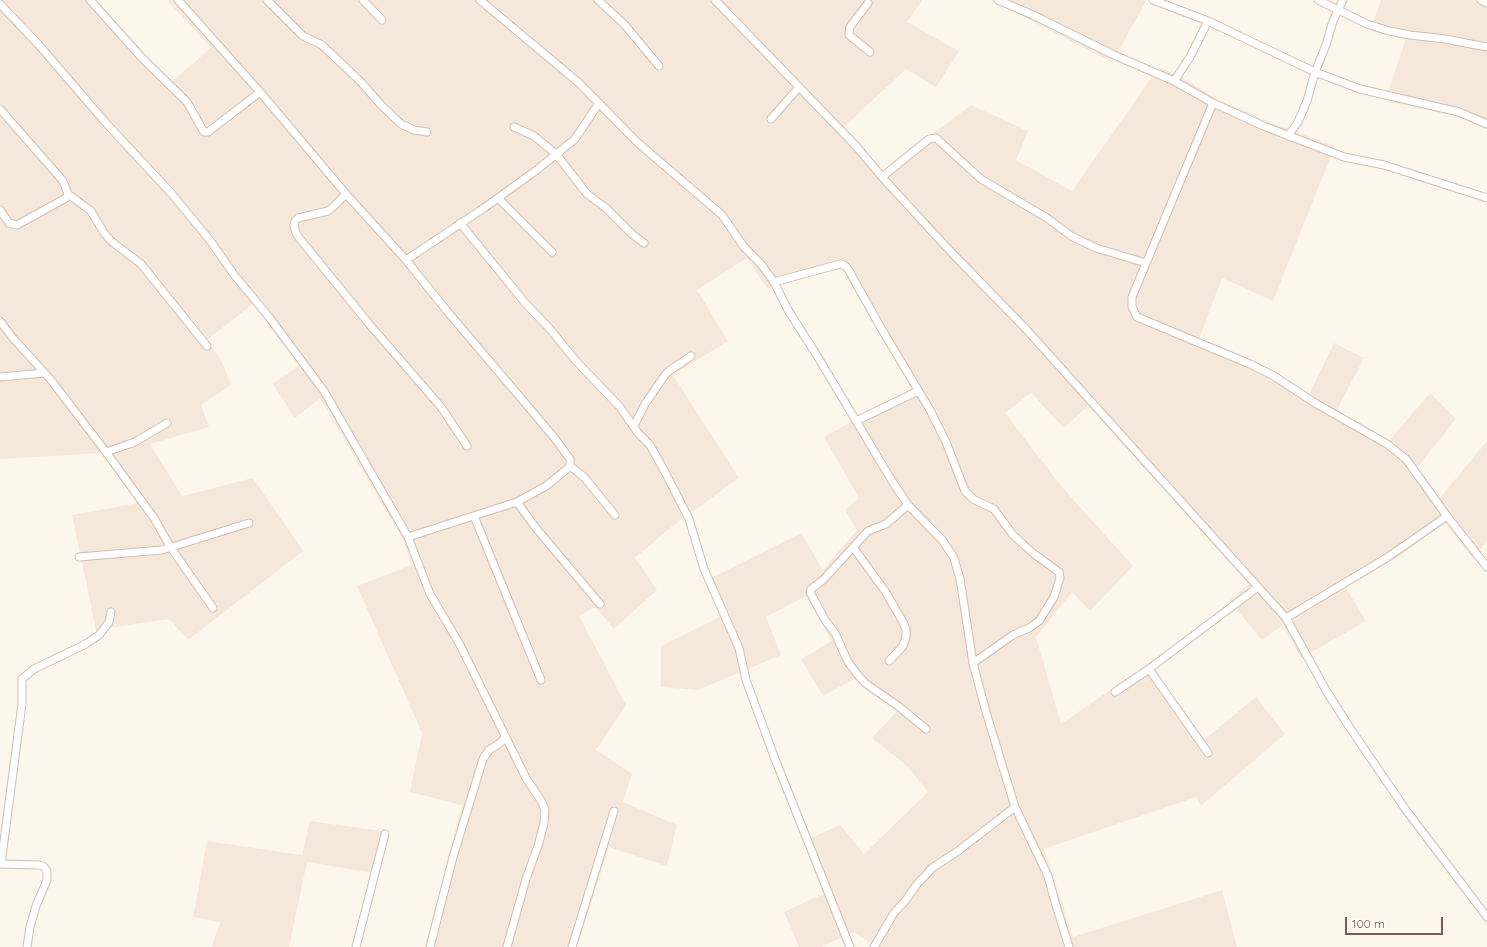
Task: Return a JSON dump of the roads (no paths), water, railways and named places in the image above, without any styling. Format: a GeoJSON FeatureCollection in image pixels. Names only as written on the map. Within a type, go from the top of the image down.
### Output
{"type":"FeatureCollection","features":[{"type":"Feature","properties":{"kind":"street"},"geometry":{"type":"LineString","coordinates":[[90,0],[142,58],[188,102],[204,132],[208,132],[260,92]]}},
{"type":"Feature","properties":{"kind":"street"},"geometry":{"type":"LineString","coordinates":[[178,0],[260,92],[346,194],[406,260],[447,311],[553,436],[570,459],[570,466]]}},
{"type":"Feature","properties":{"kind":"street"},"geometry":{"type":"LineString","coordinates":[[267,0],[303,36],[322,45],[361,82],[382,106],[401,124],[414,130],[427,132]]}},
{"type":"Feature","properties":{"kind":"street"},"geometry":{"type":"LineString","coordinates":[[362,0],[382,20]]}},
{"type":"Feature","properties":{"kind":"street"},"geometry":{"type":"LineString","coordinates":[[480,0],[579,83],[660,163],[722,215],[744,247],[761,264],[774,282],[788,310],[856,420],[892,482],[908,505],[943,541],[954,558],[960,579],[973,663],[986,712],[1015,807],[1048,876],[1069,947]]}},
{"type":"Feature","properties":{"kind":"street"},"geometry":{"type":"LineString","coordinates":[[598,0],[624,24],[659,66]]}},
{"type":"Feature","properties":{"kind":"street"},"geometry":{"type":"LineString","coordinates":[[715,0],[856,146],[882,177],[950,251],[1025,328],[1286,618],[1327,692],[1350,728],[1406,810],[1487,917]]}},
{"type":"Feature","properties":{"kind":"street"},"geometry":{"type":"LineString","coordinates":[[998,0],[1033,15],[1114,55],[1174,81],[1213,103],[1266,128],[1344,157],[1384,165],[1487,198]]}},
{"type":"Feature","properties":{"kind":"street"},"geometry":{"type":"LineString","coordinates":[[1153,0],[1208,21],[1315,72],[1360,89],[1458,112],[1487,124]]}},
{"type":"Feature","properties":{"kind":"street"},"geometry":{"type":"LineString","coordinates":[[1318,0],[1367,24],[1410,35],[1445,38],[1487,47]]}},
{"type":"Feature","properties":{"kind":"street"},"geometry":{"type":"LineString","coordinates":[[1288,136],[1298,122],[1307,101],[1315,72],[1338,9],[1343,0]]}},
{"type":"Feature","properties":{"kind":"street"},"geometry":{"type":"LineString","coordinates":[[1481,0],[1487,3]]}},
{"type":"Feature","properties":{"kind":"street"},"geometry":{"type":"LineString","coordinates":[[867,1],[850,27],[849,35],[870,52]]}},
{"type":"Feature","properties":{"kind":"street"},"geometry":{"type":"LineString","coordinates":[[0,4],[38,44],[106,123],[170,193],[209,239],[235,276],[269,317],[324,391],[408,537],[430,594],[459,643],[526,778],[544,806],[545,814],[538,846],[526,879],[507,947]]}},
{"type":"Feature","properties":{"kind":"street"},"geometry":{"type":"LineString","coordinates":[[1174,81],[1190,57],[1208,21]]}},
{"type":"Feature","properties":{"kind":"street"},"geometry":{"type":"LineString","coordinates":[[771,119],[799,87]]}},
{"type":"Feature","properties":{"kind":"street"},"geometry":{"type":"LineString","coordinates":[[406,260],[498,198],[538,169],[575,139],[599,102]]}},
{"type":"Feature","properties":{"kind":"street"},"geometry":{"type":"LineString","coordinates":[[1213,103],[1132,297],[1132,307],[1137,317],[1250,364],[1274,376],[1315,403],[1386,444],[1406,459],[1447,516],[1487,567]]}},
{"type":"Feature","properties":{"kind":"street"},"geometry":{"type":"LineString","coordinates":[[0,109],[63,181],[68,194],[92,211],[104,233],[111,242],[141,264],[206,346]]}},
{"type":"Feature","properties":{"kind":"street"},"geometry":{"type":"LineString","coordinates":[[514,127],[534,136],[556,154],[587,194],[606,208],[633,235],[644,243]]}},
{"type":"Feature","properties":{"kind":"street"},"geometry":{"type":"LineString","coordinates":[[882,177],[929,139],[936,138],[980,179],[1047,218],[1071,236],[1096,248],[1146,263]]}},
{"type":"Feature","properties":{"kind":"street"},"geometry":{"type":"LineString","coordinates":[[0,210],[9,223],[17,225],[66,198],[68,194]]}},
{"type":"Feature","properties":{"kind":"street"},"geometry":{"type":"LineString","coordinates":[[346,194],[328,211],[298,218],[295,221],[294,226],[296,233],[300,240],[370,325],[441,407],[467,446]]}},
{"type":"Feature","properties":{"kind":"street"},"geometry":{"type":"LineString","coordinates":[[498,198],[552,252]]}},
{"type":"Feature","properties":{"kind":"street"},"geometry":{"type":"LineString","coordinates":[[460,223],[526,304],[549,328],[576,361],[620,407],[650,445],[655,454],[689,519],[704,569],[739,648],[746,680],[775,759],[850,947]]}},
{"type":"Feature","properties":{"kind":"street"},"geometry":{"type":"LineString","coordinates":[[774,282],[840,264],[848,268],[930,410],[946,442],[963,488],[968,496],[994,509],[1013,535],[1034,554],[1058,570],[1060,574],[1054,597],[1039,621],[1013,635],[973,663]]}},
{"type":"Feature","properties":{"kind":"street"},"geometry":{"type":"LineString","coordinates":[[0,321],[44,373],[106,452],[154,518],[171,548],[213,608]]}},
{"type":"Feature","properties":{"kind":"street"},"geometry":{"type":"LineString","coordinates":[[634,426],[645,404],[669,371],[692,356]]}},
{"type":"Feature","properties":{"kind":"street"},"geometry":{"type":"LineString","coordinates":[[0,378],[44,373]]}},
{"type":"Feature","properties":{"kind":"street"},"geometry":{"type":"LineString","coordinates":[[856,420],[918,391]]}},
{"type":"Feature","properties":{"kind":"street"},"geometry":{"type":"LineString","coordinates":[[106,452],[135,442],[167,423]]}},
{"type":"Feature","properties":{"kind":"street"},"geometry":{"type":"LineString","coordinates":[[408,537],[517,502],[546,486],[570,466]]}},
{"type":"Feature","properties":{"kind":"street"},"geometry":{"type":"LineString","coordinates":[[570,466],[584,477],[615,515]]}},
{"type":"Feature","properties":{"kind":"street"},"geometry":{"type":"LineString","coordinates":[[517,502],[536,528],[600,604]]}},
{"type":"Feature","properties":{"kind":"street"},"geometry":{"type":"LineString","coordinates":[[908,505],[886,524],[868,531],[823,580],[810,589],[811,596],[835,633],[843,653],[857,674],[865,683],[898,706],[926,729]]}},
{"type":"Feature","properties":{"kind":"street"},"geometry":{"type":"LineString","coordinates":[[474,516],[541,680]]}},
{"type":"Feature","properties":{"kind":"street"},"geometry":{"type":"LineString","coordinates":[[1286,618],[1388,557],[1447,516]]}},
{"type":"Feature","properties":{"kind":"street"},"geometry":{"type":"LineString","coordinates":[[79,557],[151,552],[171,548],[249,523]]}},
{"type":"Feature","properties":{"kind":"street"},"geometry":{"type":"LineString","coordinates":[[853,547],[885,591],[906,629],[906,637],[903,646],[889,661]]}},
{"type":"Feature","properties":{"kind":"street"},"geometry":{"type":"LineString","coordinates":[[1115,692],[1149,669],[1258,586]]}},
{"type":"Feature","properties":{"kind":"street"},"geometry":{"type":"LineString","coordinates":[[27,947],[30,927],[41,892],[47,880],[47,871],[43,866],[39,865],[1,864],[22,704],[22,679],[34,669],[84,645],[99,635],[109,622],[112,612]]}},
{"type":"Feature","properties":{"kind":"street"},"geometry":{"type":"LineString","coordinates":[[1149,669],[1208,753]]}},
{"type":"Feature","properties":{"kind":"street"},"geometry":{"type":"LineString","coordinates":[[430,947],[453,857],[483,759],[485,754],[506,737]]}},
{"type":"Feature","properties":{"kind":"street"},"geometry":{"type":"LineString","coordinates":[[874,947],[894,913],[932,868],[958,851],[1015,807]]}},
{"type":"Feature","properties":{"kind":"street"},"geometry":{"type":"LineString","coordinates":[[572,947],[614,811]]}},
{"type":"Feature","properties":{"kind":"street"},"geometry":{"type":"LineString","coordinates":[[356,947],[385,834]]}}]}
